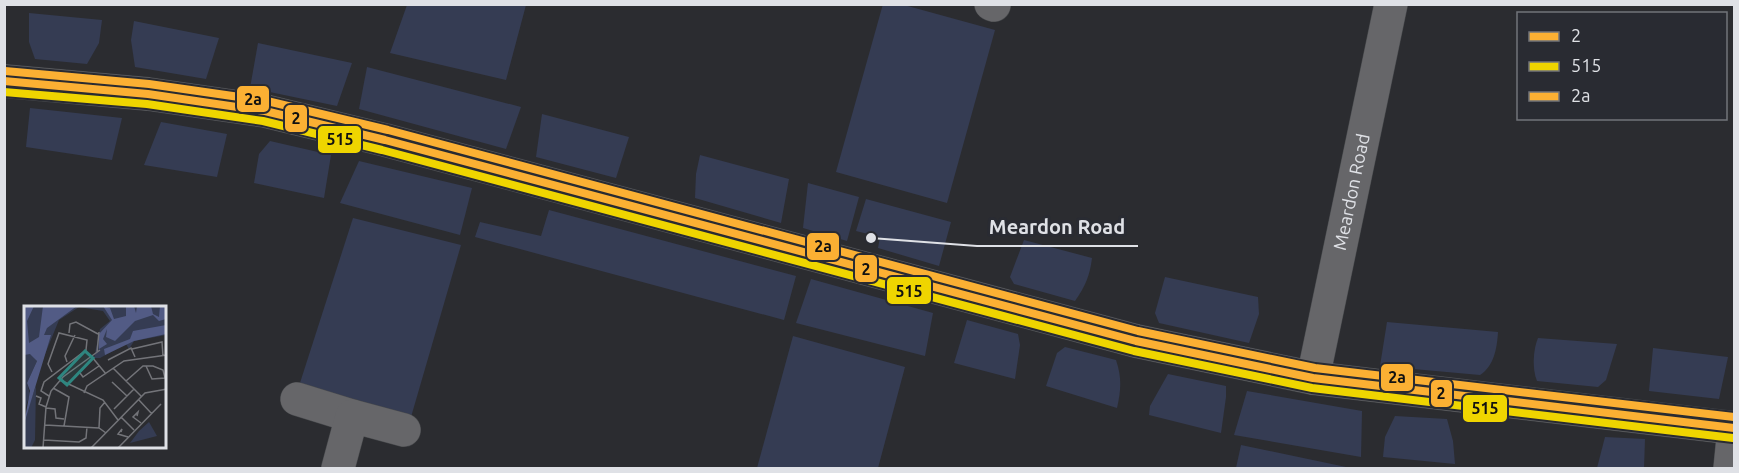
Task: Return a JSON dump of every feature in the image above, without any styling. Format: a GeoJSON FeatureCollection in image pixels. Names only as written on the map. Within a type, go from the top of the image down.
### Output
{"type":"FeatureCollection","features":[{"type":"Feature","properties":{"kind":"street","name":"Meardon Road"},"geometry":{"type":"LineString","coordinates":[[1313,378],[1391,4]]}},
{"type":"Feature","properties":{"kind":"street"},"geometry":{"type":"LineString","coordinates":[[4,81],[148,94],[266,111],[385,140],[1136,341],[1313,378],[1734,428],[1730,468]]}},
{"type":"Feature","properties":{"kind":"street"},"geometry":{"type":"LineString","coordinates":[[297,399],[404,430]]}},
{"type":"Feature","properties":{"kind":"street"},"geometry":{"type":"LineString","coordinates":[[338,468],[352,416]]}},
{"type":"Feature","properties":{"kind":"shaded area"},"geometry":{"type":"Polygon","coordinates":[[[883,4],[904,5],[995,30],[947,203],[836,172],[883,4]]]}},
{"type":"Feature","properties":{"kind":"shaded area"},"geometry":{"type":"Polygon","coordinates":[[[407,5],[526,5],[506,80],[390,53],[407,5]]]}},
{"type":"Feature","properties":{"kind":"shaded area"},"geometry":{"type":"Polygon","coordinates":[[[29,13],[102,20],[99,43],[87,64],[35,59],[29,42],[29,13]]]}},
{"type":"Feature","properties":{"kind":"shaded area"},"geometry":{"type":"Polygon","coordinates":[[[134,21],[219,38],[206,79],[135,67],[131,40],[134,21]]]}},
{"type":"Feature","properties":{"kind":"shaded area"},"geometry":{"type":"Polygon","coordinates":[[[258,43],[352,63],[337,106],[250,88],[258,43]]]}},
{"type":"Feature","properties":{"kind":"shaded area"},"geometry":{"type":"Polygon","coordinates":[[[367,67],[521,107],[506,149],[359,109],[367,67]]]}},
{"type":"Feature","properties":{"kind":"shaded area"},"geometry":{"type":"Polygon","coordinates":[[[30,108],[122,118],[112,160],[26,147],[30,108]]]}},
{"type":"Feature","properties":{"kind":"shaded area"},"geometry":{"type":"Polygon","coordinates":[[[542,114],[629,137],[616,178],[536,157],[542,114]]]}},
{"type":"Feature","properties":{"kind":"shaded area"},"geometry":{"type":"Polygon","coordinates":[[[161,122],[227,134],[217,177],[144,165],[161,122]]]}},
{"type":"Feature","properties":{"kind":"shaded area"},"geometry":{"type":"Polygon","coordinates":[[[270,141],[331,155],[324,198],[254,183],[259,154],[270,141]]]}},
{"type":"Feature","properties":{"kind":"shaded area"},"geometry":{"type":"Polygon","coordinates":[[[700,155],[789,179],[781,223],[695,198],[700,155]]]}},
{"type":"Feature","properties":{"kind":"shaded area"},"geometry":{"type":"Polygon","coordinates":[[[359,161],[472,188],[460,235],[340,203],[359,161]]]}},
{"type":"Feature","properties":{"kind":"shaded area"},"geometry":{"type":"Polygon","coordinates":[[[808,183],[859,197],[847,241],[803,228],[808,183]]]}},
{"type":"Feature","properties":{"kind":"shaded area"},"geometry":{"type":"Polygon","coordinates":[[[866,199],[951,222],[939,266],[878,248],[880,237],[856,231],[866,199]]]}},
{"type":"Feature","properties":{"kind":"shaded area"},"geometry":{"type":"Polygon","coordinates":[[[549,210],[796,276],[784,320],[475,237],[480,222],[541,236],[549,210]]]}},
{"type":"Feature","properties":{"kind":"shaded area"},"geometry":{"type":"Polygon","coordinates":[[[353,218],[461,245],[411,417],[299,386],[353,218]]]}},
{"type":"Feature","properties":{"kind":"shaded area"},"geometry":{"type":"Polygon","coordinates":[[[1024,240],[1092,258],[1086,281],[1075,301],[1014,284],[1010,277],[1024,240]]]}},
{"type":"Feature","properties":{"kind":"shaded area"},"geometry":{"type":"Polygon","coordinates":[[[1165,277],[1258,297],[1259,314],[1249,343],[1159,323],[1155,313],[1165,277]]]}},
{"type":"Feature","properties":{"kind":"shaded area"},"geometry":{"type":"Polygon","coordinates":[[[811,279],[933,313],[925,356],[796,323],[811,279]]]}},
{"type":"Feature","properties":{"kind":"shaded area"},"geometry":{"type":"Polygon","coordinates":[[[967,320],[1018,334],[1020,345],[1015,379],[954,363],[967,320]]]}},
{"type":"Feature","properties":{"kind":"shaded area"},"geometry":{"type":"Polygon","coordinates":[[[1387,322],[1498,332],[1494,356],[1489,367],[1480,375],[1380,366],[1387,322]]]}},
{"type":"Feature","properties":{"kind":"shaded area"},"geometry":{"type":"Polygon","coordinates":[[[793,336],[905,367],[878,468],[757,468],[793,336]]]}},
{"type":"Feature","properties":{"kind":"shaded area"},"geometry":{"type":"Polygon","coordinates":[[[1538,338],[1617,344],[1606,380],[1598,387],[1537,381],[1534,360],[1538,338]]]}},
{"type":"Feature","properties":{"kind":"shaded area"},"geometry":{"type":"Polygon","coordinates":[[[1065,347],[1116,360],[1120,384],[1117,408],[1046,386],[1057,353],[1065,347]]]}},
{"type":"Feature","properties":{"kind":"shaded area"},"geometry":{"type":"Polygon","coordinates":[[[1653,348],[1728,357],[1719,399],[1649,391],[1653,348]]]}},
{"type":"Feature","properties":{"kind":"shaded area"},"geometry":{"type":"Polygon","coordinates":[[[1168,374],[1226,386],[1221,433],[1149,415],[1150,406],[1168,374]]]}},
{"type":"Feature","properties":{"kind":"shaded area"},"geometry":{"type":"Polygon","coordinates":[[[1247,391],[1362,411],[1361,457],[1234,435],[1247,391]]]}},
{"type":"Feature","properties":{"kind":"shaded area"},"geometry":{"type":"Polygon","coordinates":[[[1395,416],[1447,419],[1453,441],[1455,464],[1383,457],[1385,437],[1395,416]]]}},
{"type":"Feature","properties":{"kind":"shaded area"},"geometry":{"type":"Polygon","coordinates":[[[1605,437],[1645,439],[1644,468],[1597,468],[1605,437]]]}},
{"type":"Feature","properties":{"kind":"shaded area"},"geometry":{"type":"Polygon","coordinates":[[[1241,445],[1346,467],[1346,468],[1236,468],[1241,445]]]}},
{"type":"Feature","properties":{"kind":"transit line","name":"2a"},"geometry":{"type":"LineString","coordinates":[[5,71],[149,84],[267,101],[388,130],[1138,331],[1315,368],[1734,417]]}},
{"type":"Feature","properties":{"kind":"transit line","name":"2"},"geometry":{"type":"LineString","coordinates":[[4,81],[148,94],[265,111],[385,140],[1136,341],[1313,378],[1734,428]]}},
{"type":"Feature","properties":{"kind":"transit line","name":"515"},"geometry":{"type":"LineString","coordinates":[[4,92],[147,104],[263,121],[382,150],[1134,351],[1312,388],[1733,438]]}},
{"type":"Feature","properties":{"kind":"place","name":"Meardon Road"},"geometry":{"type":"Point","coordinates":[871,238]}}]}
